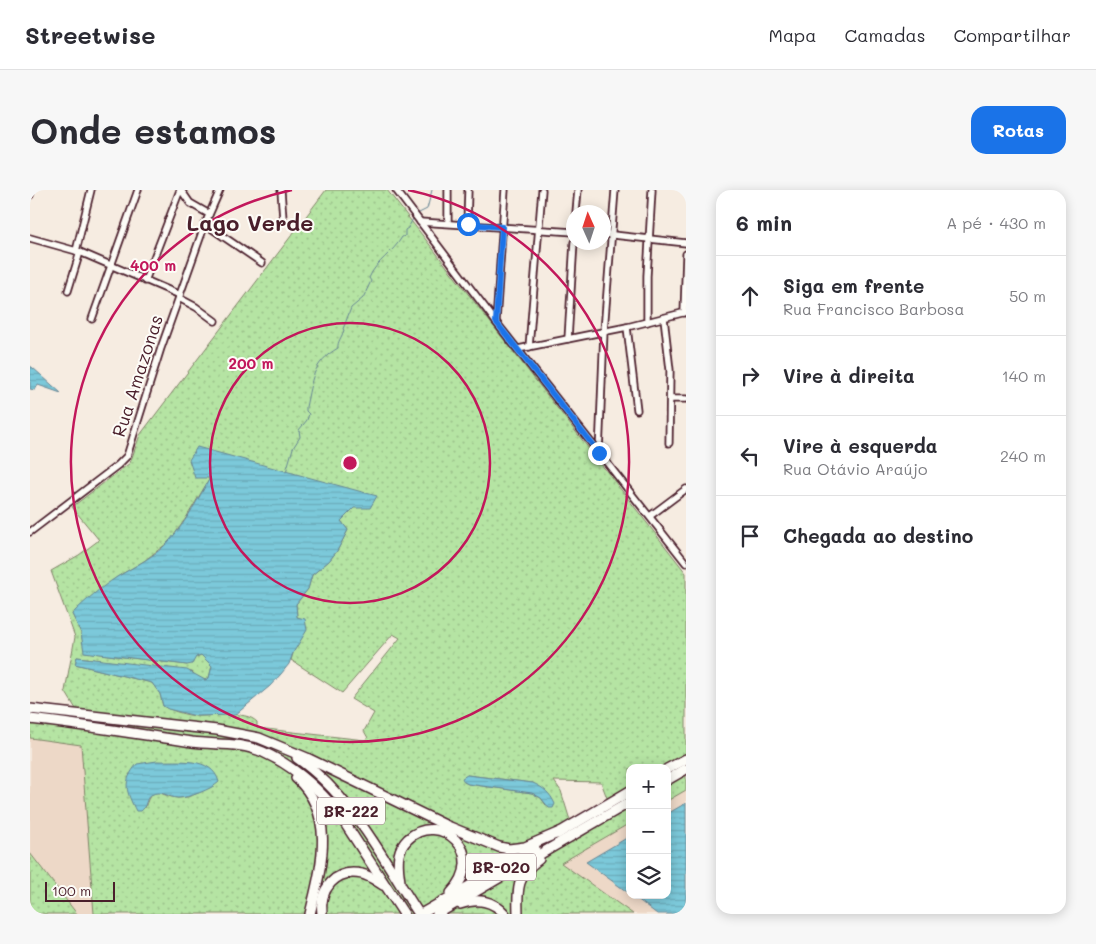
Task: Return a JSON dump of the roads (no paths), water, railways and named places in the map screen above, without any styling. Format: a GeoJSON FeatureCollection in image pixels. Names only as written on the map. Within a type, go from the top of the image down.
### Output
{"type":"FeatureCollection","features":[{"type":"Feature","properties":{"kind":"highway","name":"BR-222"},"geometry":{"type":"LineString","coordinates":[[30,709],[245,735],[259,738],[287,750],[319,775],[344,800],[420,914]]}},
{"type":"Feature","properties":{"kind":"highway","name":"BR-222"},"geometry":{"type":"LineString","coordinates":[[30,719],[84,725],[193,742],[228,744],[262,752],[278,760],[304,778],[324,795],[337,811],[387,888]]}},
{"type":"Feature","properties":{"kind":"highway"},"geometry":{"type":"LineString","coordinates":[[247,747],[287,750],[498,847],[517,849],[525,847],[560,832],[626,793]]}},
{"type":"Feature","properties":{"kind":"highway"},"geometry":{"type":"LineString","coordinates":[[671,768],[686,759]]}},
{"type":"Feature","properties":{"kind":"highway"},"geometry":{"type":"LineString","coordinates":[[278,760],[306,789],[316,808],[323,831],[322,862],[310,914]]}},
{"type":"Feature","properties":{"kind":"highway"},"geometry":{"type":"LineString","coordinates":[[671,778],[686,769]]}},
{"type":"Feature","properties":{"kind":"highway"},"geometry":{"type":"LineString","coordinates":[[518,914],[518,890],[522,877],[530,866],[548,853],[556,844],[626,804]]}},
{"type":"Feature","properties":{"kind":"highway"},"geometry":{"type":"LineString","coordinates":[[400,885],[399,854],[407,840],[413,835],[429,830],[444,832],[454,838],[462,848],[465,864],[462,879],[440,908]]}},
{"type":"Feature","properties":{"kind":"highway","name":"BR-020"},"geometry":{"type":"LineString","coordinates":[[440,908],[560,832]]}},
{"type":"Feature","properties":{"kind":"highway","name":"BR-020"},"geometry":{"type":"LineString","coordinates":[[420,914],[440,908],[556,844]]}},
{"type":"Feature","properties":{"kind":"highway"},"geometry":{"type":"LineString","coordinates":[[322,914],[322,895],[326,887],[340,876],[356,873],[363,874],[387,888],[404,914]]}},
{"type":"Feature","properties":{"kind":"highway"},"geometry":{"type":"LineString","coordinates":[[440,908],[474,900],[490,902],[505,914]]}},
{"type":"Feature","properties":{"kind":"street"},"geometry":{"type":"LineString","coordinates":[[30,195],[31,190]]}},
{"type":"Feature","properties":{"kind":"street"},"geometry":{"type":"LineString","coordinates":[[68,291],[91,190]]}},
{"type":"Feature","properties":{"kind":"street"},"geometry":{"type":"LineString","coordinates":[[92,319],[138,190]]}},
{"type":"Feature","properties":{"kind":"street"},"geometry":{"type":"LineString","coordinates":[[145,280],[180,190]]}},
{"type":"Feature","properties":{"kind":"street"},"geometry":{"type":"LineString","coordinates":[[180,190],[190,203],[209,214]]}},
{"type":"Feature","properties":{"kind":"street","name":"Rua Amazonas"},"geometry":{"type":"LineString","coordinates":[[30,532],[118,465],[127,456],[161,348],[205,224],[220,190]]}},
{"type":"Feature","properties":{"kind":"street"},"geometry":{"type":"LineString","coordinates":[[281,190],[284,219]]}},
{"type":"Feature","properties":{"kind":"street"},"geometry":{"type":"LineString","coordinates":[[396,190],[496,322],[686,563]]}},
{"type":"Feature","properties":{"kind":"street"},"geometry":{"type":"LineString","coordinates":[[448,190],[448,223]]}},
{"type":"Feature","properties":{"kind":"street"},"geometry":{"type":"LineString","coordinates":[[468,190],[468,224]]}},
{"type":"Feature","properties":{"kind":"street"},"geometry":{"type":"LineString","coordinates":[[496,322],[505,190]]}},
{"type":"Feature","properties":{"kind":"street"},"geometry":{"type":"LineString","coordinates":[[529,346],[542,190]]}},
{"type":"Feature","properties":{"kind":"street"},"geometry":{"type":"LineString","coordinates":[[577,205],[578,190]]}},
{"type":"Feature","properties":{"kind":"street"},"geometry":{"type":"LineString","coordinates":[[599,453],[604,332],[615,190]]}},
{"type":"Feature","properties":{"kind":"street"},"geometry":{"type":"LineString","coordinates":[[647,322],[647,276],[652,190]]}},
{"type":"Feature","properties":{"kind":"street"},"geometry":{"type":"LineString","coordinates":[[420,222],[566,232]]}},
{"type":"Feature","properties":{"kind":"street"},"geometry":{"type":"LineString","coordinates":[[205,224],[262,263]]}},
{"type":"Feature","properties":{"kind":"street"},"geometry":{"type":"LineString","coordinates":[[612,235],[686,243]]}},
{"type":"Feature","properties":{"kind":"street"},"geometry":{"type":"LineString","coordinates":[[30,238],[78,252],[145,280],[180,296],[215,321]]}},
{"type":"Feature","properties":{"kind":"street"},"geometry":{"type":"LineString","coordinates":[[568,339],[574,250]]}},
{"type":"Feature","properties":{"kind":"street"},"geometry":{"type":"LineString","coordinates":[[518,349],[627,327],[685,312],[686,254]]}},
{"type":"Feature","properties":{"kind":"street"},"geometry":{"type":"LineString","coordinates":[[664,318],[670,370],[669,443]]}},
{"type":"Feature","properties":{"kind":"street"},"geometry":{"type":"LineString","coordinates":[[627,327],[637,410]]}},
{"type":"Feature","properties":{"kind":"street"},"geometry":{"type":"LineString","coordinates":[[670,399],[686,398]]}},
{"type":"Feature","properties":{"kind":"street"},"geometry":{"type":"LineString","coordinates":[[650,516],[686,489]]}},
{"type":"Feature","properties":{"kind":"water"},"geometry":{"type":"Polygon","coordinates":[[[30,366],[61,393],[38,385],[35,390],[30,389],[30,366]]]}},
{"type":"Feature","properties":{"kind":"water"},"geometry":{"type":"Polygon","coordinates":[[[197,447],[377,496],[370,508],[354,508],[341,521],[348,530],[337,551],[329,561],[312,575],[308,589],[296,604],[297,617],[305,619],[307,630],[293,653],[289,664],[270,686],[235,715],[196,716],[168,709],[163,706],[160,694],[152,683],[75,664],[77,657],[187,670],[205,680],[209,678],[212,666],[201,655],[196,657],[192,664],[187,665],[84,652],[81,633],[72,614],[105,585],[158,551],[176,533],[192,510],[210,478],[195,478],[189,460],[197,447]]]}},
{"type":"Feature","properties":{"kind":"water"},"geometry":{"type":"Polygon","coordinates":[[[157,761],[184,761],[202,764],[215,774],[219,782],[206,790],[182,798],[155,793],[149,796],[141,811],[136,811],[127,787],[129,776],[137,764],[157,761]]]}},
{"type":"Feature","properties":{"kind":"water"},"geometry":{"type":"Polygon","coordinates":[[[467,775],[533,783],[546,791],[555,804],[553,808],[549,808],[541,798],[532,793],[468,784],[462,778],[467,775]]]}},
{"type":"Feature","properties":{"kind":"water"},"geometry":{"type":"Polygon","coordinates":[[[686,803],[686,914],[657,914],[637,899],[671,899],[671,812],[686,803]]]}},
{"type":"Feature","properties":{"kind":"water"},"geometry":{"type":"Polygon","coordinates":[[[626,838],[626,891],[586,862],[626,838]]]}},
{"type":"Feature","properties":{"kind":"waterway"},"geometry":{"type":"LineString","coordinates":[[417,214],[427,209],[432,190]]}},
{"type":"Feature","properties":{"kind":"waterway"},"geometry":{"type":"LineString","coordinates":[[286,472],[293,448],[300,437],[299,430],[309,414],[306,411],[306,407],[314,373],[323,360],[338,348],[351,308],[363,298],[371,281],[369,278],[372,272],[402,237],[405,236],[405,230],[414,217]]}},
{"type":"Feature","properties":{"kind":"district","name":"Lago Verde"},"geometry":{"type":"Point","coordinates":[250,223]}}]}
